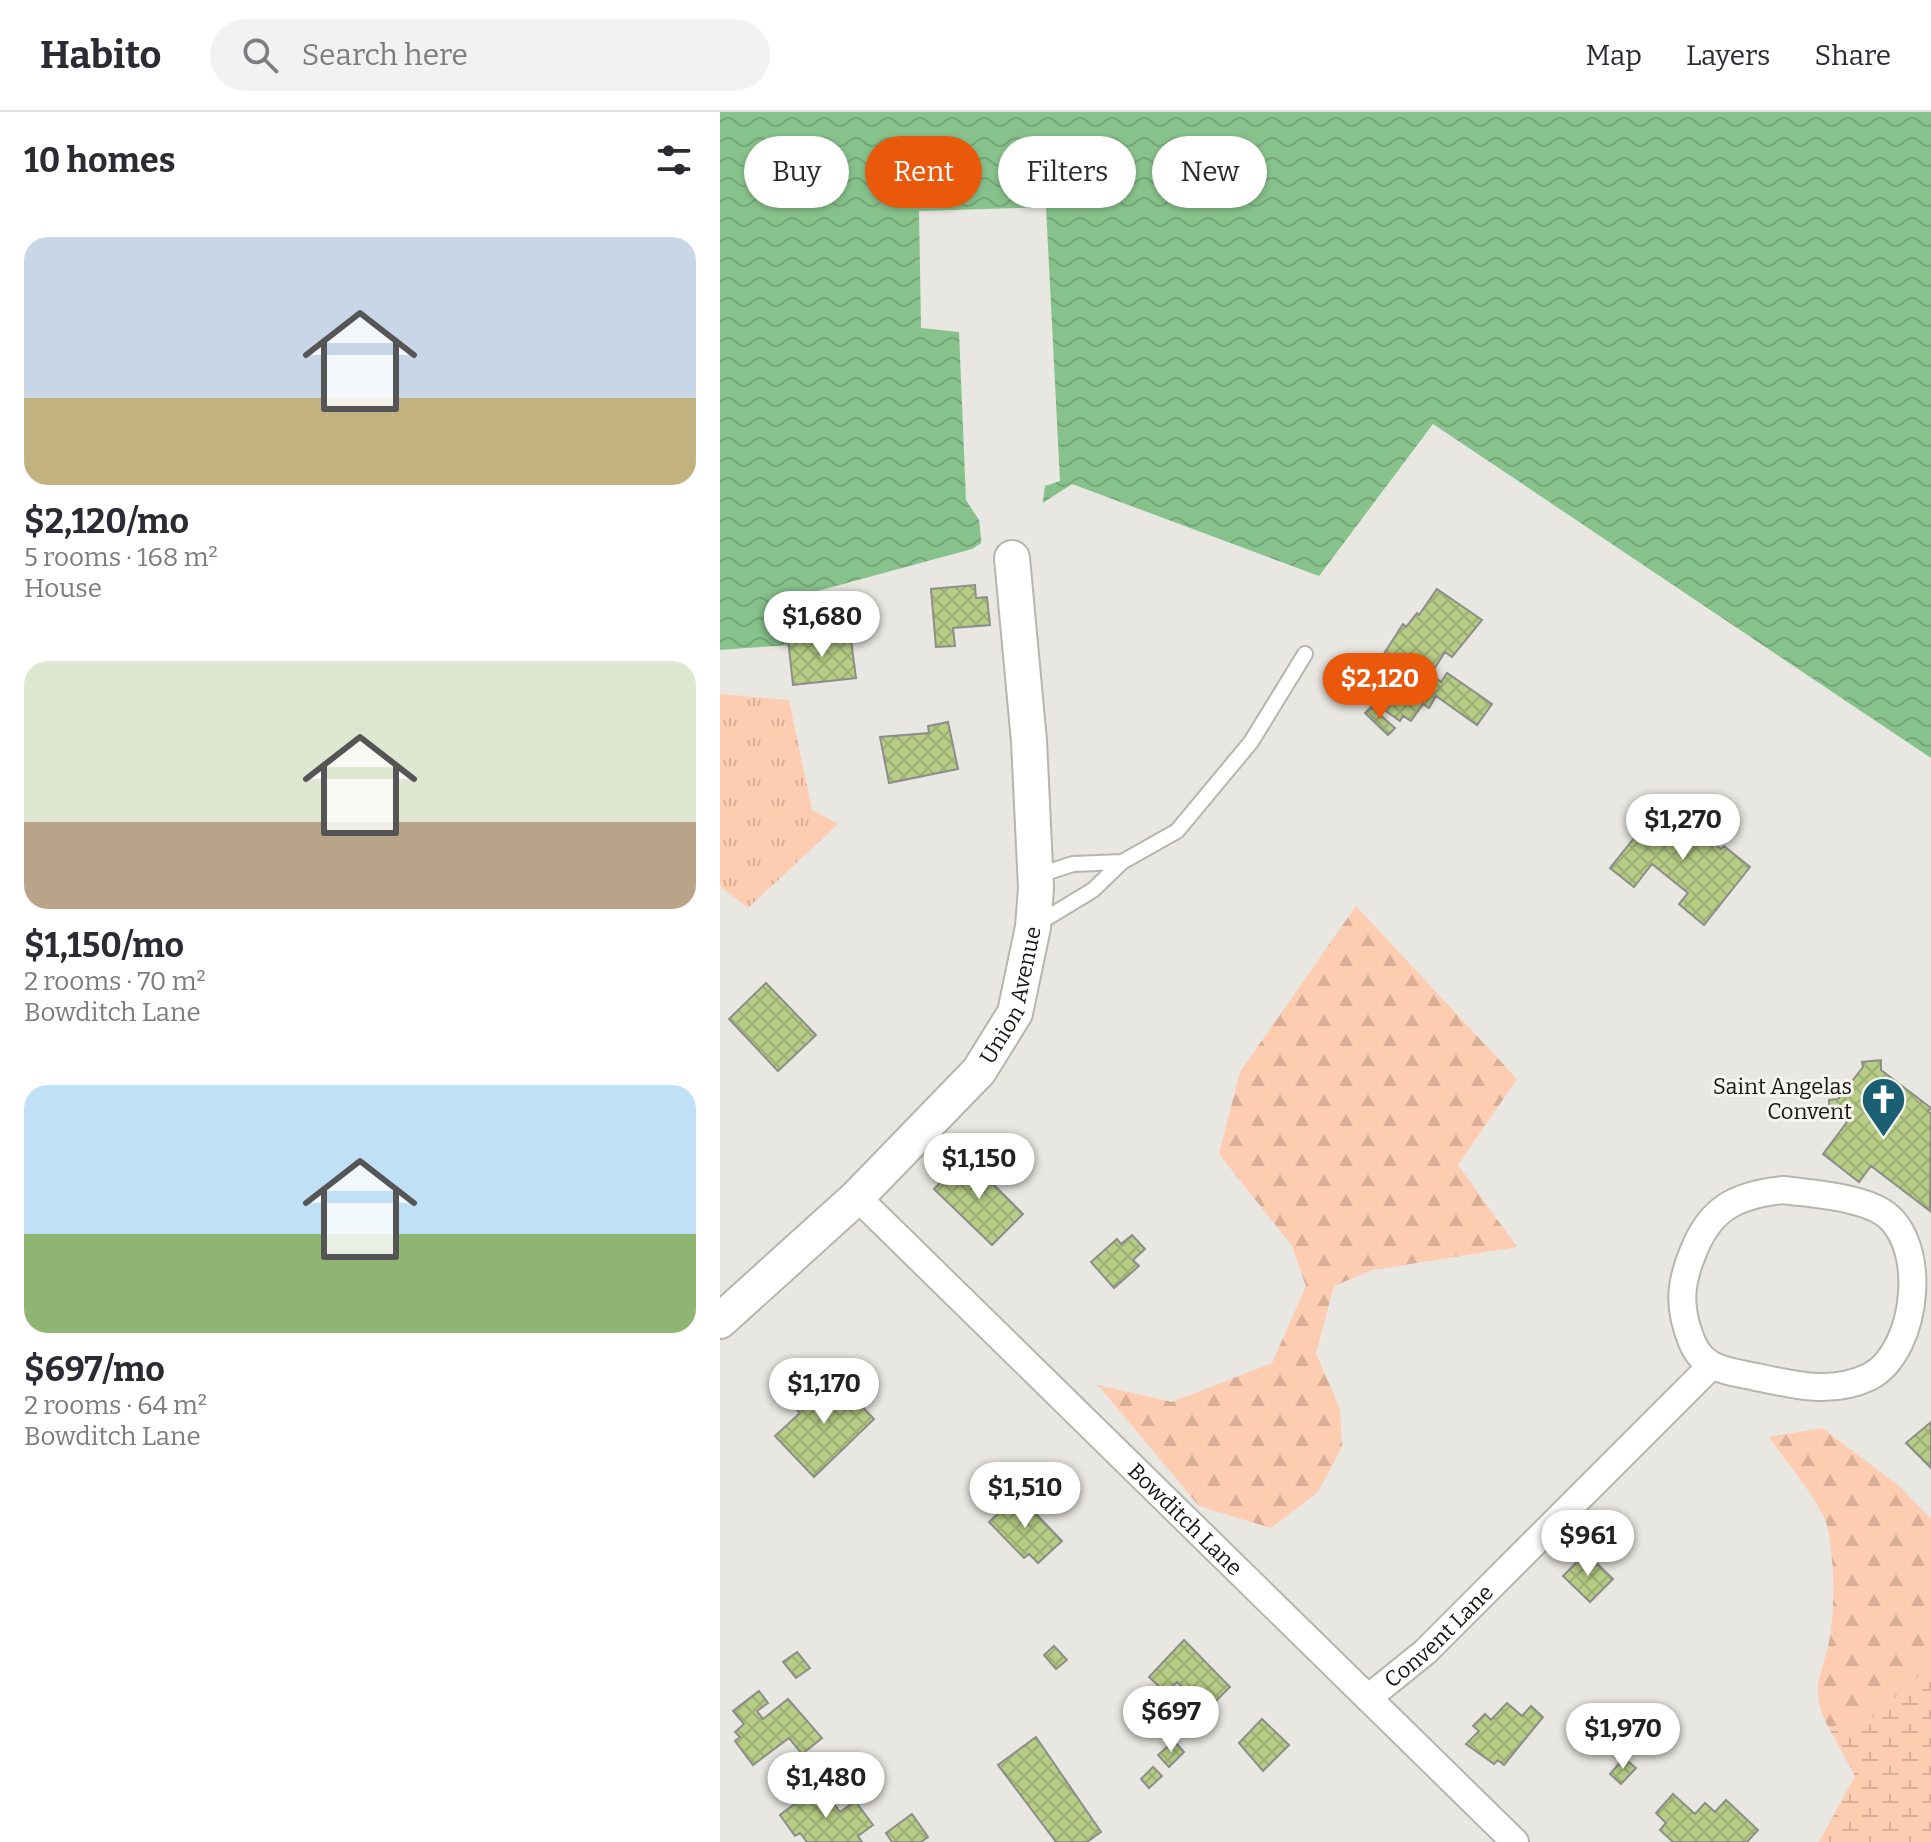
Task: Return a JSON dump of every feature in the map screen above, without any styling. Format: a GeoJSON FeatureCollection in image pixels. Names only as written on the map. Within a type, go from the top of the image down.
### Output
{"type":"FeatureCollection","features":[{"type":"Feature","properties":{"kind":"street","name":"Union Avenue"},"geometry":{"type":"LineString","coordinates":[[720,1321],[857,1197],[979,1071],[1015,1013],[1033,927],[1035,877],[1029,741],[1012,558]]}},
{"type":"Feature","properties":{"kind":"street"},"geometry":{"type":"LineString","coordinates":[[1783,1190],[1838,1197],[1879,1210],[1900,1229],[1910,1259],[1912,1306],[1905,1334],[1885,1364],[1870,1376],[1831,1389],[1801,1386],[1710,1367],[1697,1354],[1681,1317],[1681,1282],[1702,1228],[1721,1209],[1754,1193],[1783,1190]]}},
{"type":"Feature","properties":{"kind":"street","name":"Bowditch Lane"},"geometry":{"type":"LineString","coordinates":[[857,1197],[1515,1842]]}},
{"type":"Feature","properties":{"kind":"street","name":"Convent Lane"},"geometry":{"type":"LineString","coordinates":[[1368,1698],[1425,1652],[1710,1367]]}},
{"type":"Feature","properties":{"kind":"lane"},"geometry":{"type":"LineString","coordinates":[[1033,927],[1093,890],[1122,862],[1177,831],[1251,742],[1305,654]]}},
{"type":"Feature","properties":{"kind":"lane"},"geometry":{"type":"LineString","coordinates":[[1035,877],[1073,864],[1122,862]]}},
{"type":"Feature","properties":{"kind":"green space"},"geometry":{"type":"Polygon","coordinates":[[[720,694],[789,700],[812,810],[838,824],[748,908],[720,886],[720,694]]]}},
{"type":"Feature","properties":{"kind":"green space"},"geometry":{"type":"Polygon","coordinates":[[[1356,906],[1517,1079],[1458,1165],[1517,1247],[1373,1270],[1334,1286],[1316,1353],[1340,1409],[1342,1447],[1318,1492],[1271,1528],[1199,1506],[1098,1385],[1172,1402],[1272,1363],[1306,1286],[1292,1246],[1219,1154],[1240,1072],[1356,906]]]}},
{"type":"Feature","properties":{"kind":"green space"},"geometry":{"type":"Polygon","coordinates":[[[1822,1428],[1899,1486],[1931,1519],[1931,1665],[1868,1722],[1830,1730],[1819,1702],[1818,1690],[1831,1629],[1833,1603],[1827,1525],[1810,1494],[1769,1437],[1822,1428]]]}},
{"type":"Feature","properties":{"kind":"green space"},"geometry":{"type":"Polygon","coordinates":[[[1931,1665],[1931,1842],[1819,1842],[1855,1776],[1830,1730],[1868,1722],[1931,1665]]]}},
{"type":"Feature","properties":{"kind":"water"},"geometry":{"type":"Polygon","coordinates":[[[720,112],[1931,112],[1931,758],[1433,424],[1319,576],[1072,484],[972,549],[788,599],[790,645],[720,650],[720,112]]]}},
{"type":"Feature","properties":{"kind":"pier"},"geometry":{"type":"Polygon","coordinates":[[[1046,208],[1060,481],[1045,486],[1042,508],[982,548],[979,520],[966,500],[959,332],[921,328],[919,211],[1046,208]]]}},
{"type":"Feature","properties":{"kind":"building"},"geometry":{"type":"Polygon","coordinates":[[[975,585],[976,598],[987,597],[990,625],[953,628],[955,646],[936,647],[931,589],[975,585]]]}},
{"type":"Feature","properties":{"kind":"building"},"geometry":{"type":"Polygon","coordinates":[[[1437,589],[1482,620],[1452,657],[1445,652],[1431,674],[1441,682],[1447,673],[1492,704],[1477,725],[1436,696],[1429,708],[1423,704],[1411,721],[1403,716],[1400,721],[1372,701],[1391,673],[1378,663],[1403,624],[1406,627],[1417,613],[1419,615],[1437,589]]]}},
{"type":"Feature","properties":{"kind":"building"},"geometry":{"type":"Polygon","coordinates":[[[850,632],[856,678],[793,685],[788,639],[850,632]]]}},
{"type":"Feature","properties":{"kind":"building"},"geometry":{"type":"Polygon","coordinates":[[[1371,707],[1395,728],[1388,735],[1365,713],[1371,707]]]}},
{"type":"Feature","properties":{"kind":"building"},"geometry":{"type":"Polygon","coordinates":[[[948,722],[958,769],[889,783],[880,737],[929,733],[928,726],[948,722]]]}},
{"type":"Feature","properties":{"kind":"building"},"geometry":{"type":"Polygon","coordinates":[[[1663,802],[1721,849],[1724,846],[1750,867],[1704,925],[1679,904],[1688,893],[1652,864],[1634,887],[1610,868],[1663,802]]]}},
{"type":"Feature","properties":{"kind":"building"},"geometry":{"type":"Polygon","coordinates":[[[766,983],[816,1035],[778,1071],[729,1019],[766,983]]]}},
{"type":"Feature","properties":{"kind":"building","name":"Saint Angelas Convent"},"geometry":{"type":"Polygon","coordinates":[[[1881,1060],[1881,1070],[1931,1108],[1928,1111],[1931,1114],[1930,1211],[1871,1166],[1859,1182],[1823,1154],[1847,1122],[1838,1116],[1830,1116],[1829,1100],[1838,1099],[1863,1067],[1862,1062],[1881,1060]]]}},
{"type":"Feature","properties":{"kind":"building"},"geometry":{"type":"Polygon","coordinates":[[[966,1157],[1023,1214],[992,1245],[934,1189],[966,1157]]]}},
{"type":"Feature","properties":{"kind":"building"},"geometry":{"type":"Polygon","coordinates":[[[1132,1235],[1145,1249],[1133,1260],[1139,1266],[1114,1288],[1091,1262],[1117,1239],[1121,1244],[1132,1235]]]}},
{"type":"Feature","properties":{"kind":"building"},"geometry":{"type":"Polygon","coordinates":[[[832,1375],[874,1419],[814,1477],[775,1436],[800,1413],[796,1409],[832,1375]]]}},
{"type":"Feature","properties":{"kind":"building"},"geometry":{"type":"Polygon","coordinates":[[[1931,1422],[1931,1468],[1906,1443],[1931,1422]]]}},
{"type":"Feature","properties":{"kind":"building"},"geometry":{"type":"Polygon","coordinates":[[[1018,1495],[1062,1541],[1038,1563],[1029,1554],[1024,1558],[989,1522],[1018,1495]]]}},
{"type":"Feature","properties":{"kind":"building"},"geometry":{"type":"Polygon","coordinates":[[[1586,1553],[1613,1579],[1590,1602],[1563,1576],[1586,1553]]]}},
{"type":"Feature","properties":{"kind":"building"},"geometry":{"type":"Polygon","coordinates":[[[1184,1640],[1230,1687],[1205,1712],[1197,1705],[1190,1713],[1180,1703],[1189,1694],[1177,1682],[1166,1693],[1149,1677],[1184,1640]]]}},
{"type":"Feature","properties":{"kind":"building"},"geometry":{"type":"Polygon","coordinates":[[[1054,1646],[1067,1660],[1056,1669],[1044,1655],[1054,1646]]]}},
{"type":"Feature","properties":{"kind":"building"},"geometry":{"type":"Polygon","coordinates":[[[797,1652],[810,1668],[796,1678],[783,1662],[797,1652]]]}},
{"type":"Feature","properties":{"kind":"building"},"geometry":{"type":"Polygon","coordinates":[[[759,1691],[768,1703],[757,1711],[763,1719],[788,1699],[822,1738],[802,1754],[789,1738],[753,1765],[735,1741],[740,1737],[735,1732],[744,1724],[733,1711],[759,1691]]]}},
{"type":"Feature","properties":{"kind":"building"},"geometry":{"type":"Polygon","coordinates":[[[1507,1703],[1522,1716],[1531,1706],[1543,1717],[1504,1765],[1498,1760],[1494,1764],[1466,1744],[1479,1731],[1473,1726],[1485,1714],[1491,1720],[1507,1703]]]}},
{"type":"Feature","properties":{"kind":"building"},"geometry":{"type":"Polygon","coordinates":[[[1262,1719],[1289,1745],[1263,1771],[1239,1743],[1262,1719]]]}},
{"type":"Feature","properties":{"kind":"building"},"geometry":{"type":"Polygon","coordinates":[[[1036,1737],[1101,1832],[1087,1842],[1056,1842],[998,1765],[1036,1737]]]}},
{"type":"Feature","properties":{"kind":"building"},"geometry":{"type":"Polygon","coordinates":[[[1174,1741],[1184,1752],[1169,1767],[1158,1755],[1174,1741]]]}},
{"type":"Feature","properties":{"kind":"building"},"geometry":{"type":"Polygon","coordinates":[[[1624,1758],[1636,1768],[1621,1784],[1610,1774],[1624,1758]]]}},
{"type":"Feature","properties":{"kind":"building"},"geometry":{"type":"Polygon","coordinates":[[[1153,1767],[1162,1776],[1149,1788],[1141,1779],[1153,1767]]]}},
{"type":"Feature","properties":{"kind":"building"},"geometry":{"type":"Polygon","coordinates":[[[820,1785],[840,1812],[855,1801],[873,1825],[858,1836],[862,1842],[807,1842],[800,1833],[795,1836],[780,1815],[820,1785]]]}},
{"type":"Feature","properties":{"kind":"building"},"geometry":{"type":"Polygon","coordinates":[[[1673,1794],[1695,1814],[1705,1803],[1715,1812],[1726,1800],[1758,1830],[1747,1842],[1673,1842],[1660,1830],[1666,1823],[1656,1813],[1673,1794]]]}},
{"type":"Feature","properties":{"kind":"building"},"geometry":{"type":"Polygon","coordinates":[[[912,1814],[928,1837],[921,1842],[892,1842],[886,1833],[912,1814]]]}},
{"type":"Feature","properties":{"kind":"place","name":"Saint Angelas Convent"},"geometry":{"type":"Point","coordinates":[1883,1138]}}]}
